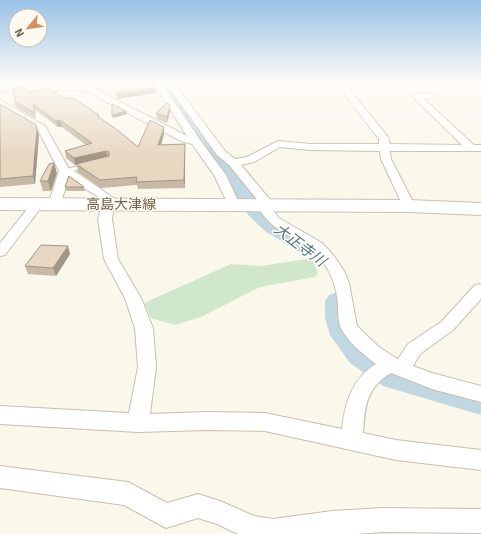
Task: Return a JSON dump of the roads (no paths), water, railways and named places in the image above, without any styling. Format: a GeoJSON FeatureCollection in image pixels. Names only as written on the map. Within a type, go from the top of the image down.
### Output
{"type":"FeatureCollection","features":[{"type":"Feature","properties":{"kind":"main road","name":"高島大津線"},"geometry":{"type":"LineString","coordinates":[[0,204],[409,206],[481,209]]}},
{"type":"Feature","properties":{"kind":"street"},"geometry":{"type":"LineString","coordinates":[[7,107],[42,128],[65,171],[72,174],[83,183],[109,199],[105,219],[111,259],[133,298],[144,328],[147,367],[138,423]]}},
{"type":"Feature","properties":{"kind":"street"},"geometry":{"type":"LineString","coordinates":[[120,107],[184,139],[196,142]]}},
{"type":"Feature","properties":{"kind":"street"},"geometry":{"type":"LineString","coordinates":[[173,107],[220,175],[253,205],[266,213],[283,228],[310,242],[323,252],[334,265],[340,274],[344,289],[348,324],[366,348],[389,368],[423,379],[481,394]]}},
{"type":"Feature","properties":{"kind":"street"},"geometry":{"type":"LineString","coordinates":[[187,107],[221,153],[233,163],[253,205]]}},
{"type":"Feature","properties":{"kind":"street"},"geometry":{"type":"LineString","coordinates":[[359,107],[384,139],[386,158],[409,206]]}},
{"type":"Feature","properties":{"kind":"street"},"geometry":{"type":"LineString","coordinates":[[429,107],[476,148]]}},
{"type":"Feature","properties":{"kind":"street"},"geometry":{"type":"LineString","coordinates":[[233,163],[250,160],[278,144],[310,147],[476,148]]}},
{"type":"Feature","properties":{"kind":"street"},"geometry":{"type":"LineString","coordinates":[[0,252],[45,205],[65,171]]}},
{"type":"Feature","properties":{"kind":"street"},"geometry":{"type":"LineString","coordinates":[[351,441],[358,398],[364,385],[447,326],[481,289]]}},
{"type":"Feature","properties":{"kind":"street"},"geometry":{"type":"LineString","coordinates":[[0,414],[138,423],[206,421],[265,422],[396,450],[481,460]]}},
{"type":"Feature","properties":{"kind":"street"},"geometry":{"type":"LineString","coordinates":[[0,477],[128,494],[166,516],[198,506],[220,513],[253,528],[273,532],[332,523],[383,520],[481,521]]}},
{"type":"Feature","properties":{"kind":"lane"},"geometry":{"type":"LineString","coordinates":[[65,171],[96,164]]}},
{"type":"Feature","properties":{"kind":"waterway","name":"大正寺川"},"geometry":{"type":"LineString","coordinates":[[178,107],[195,133],[256,212],[273,226],[306,246]]}},
{"type":"Feature","properties":{"kind":"waterway","name":"大正寺川"},"geometry":{"type":"LineString","coordinates":[[338,301],[339,318],[344,335],[360,355],[394,377],[481,402]]}}]}
